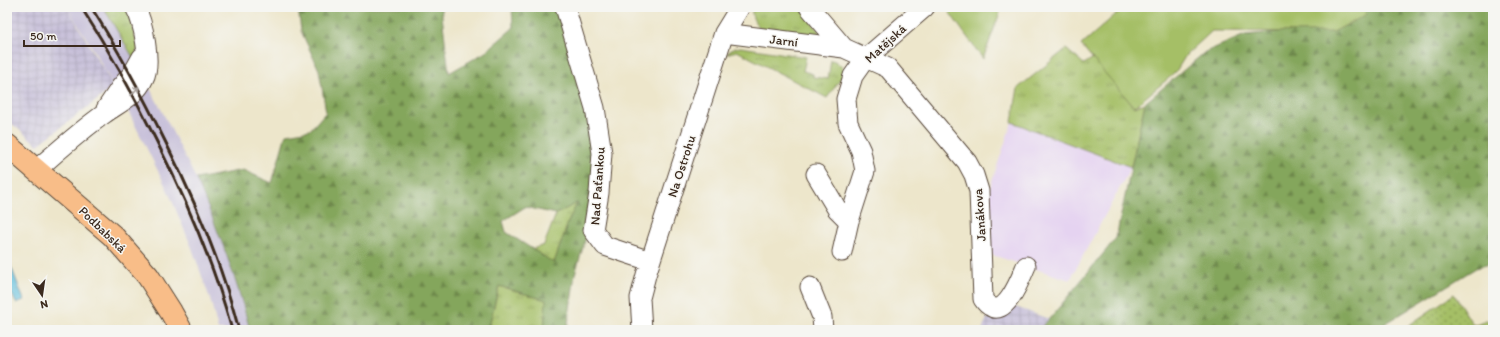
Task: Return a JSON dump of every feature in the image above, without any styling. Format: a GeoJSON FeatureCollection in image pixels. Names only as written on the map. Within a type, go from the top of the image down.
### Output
{"type":"FeatureCollection","features":[{"type":"Feature","properties":{"kind":"main road","name":"Podbabská"},"geometry":{"type":"LineString","coordinates":[[7,145],[92,216],[113,236],[148,276],[168,306],[181,330]]}},
{"type":"Feature","properties":{"kind":"street"},"geometry":{"type":"LineString","coordinates":[[36,170],[104,114],[136,91],[145,77],[147,62],[145,48],[140,16],[135,7]]}},
{"type":"Feature","properties":{"kind":"street","name":"Nad Paťankou"},"geometry":{"type":"LineString","coordinates":[[566,7],[595,108],[602,153],[599,193],[593,230],[605,246],[650,261]]}},
{"type":"Feature","properties":{"kind":"street","name":"Na Ostrohu"},"geometry":{"type":"LineString","coordinates":[[642,330],[640,298],[650,261],[724,33],[740,7]]}},
{"type":"Feature","properties":{"kind":"street","name":"Jarní"},"geometry":{"type":"LineString","coordinates":[[809,7],[844,48]]}},
{"type":"Feature","properties":{"kind":"street","name":"Matějská"},"geometry":{"type":"LineString","coordinates":[[842,252],[849,221],[865,171],[861,151],[848,123],[846,99],[853,76],[864,58],[925,7]]}},
{"type":"Feature","properties":{"kind":"street","name":"Jarní"},"geometry":{"type":"LineString","coordinates":[[724,33],[844,48],[864,58]]}},
{"type":"Feature","properties":{"kind":"street","name":"Janákova"},"geometry":{"type":"LineString","coordinates":[[864,58],[888,68],[967,162],[974,175],[979,191],[983,299],[990,307],[996,308],[1004,305],[1010,299],[1026,266]]}},
{"type":"Feature","properties":{"kind":"street"},"geometry":{"type":"LineString","coordinates":[[816,174],[837,209],[849,221]]}},
{"type":"Feature","properties":{"kind":"street"},"geometry":{"type":"LineString","coordinates":[[810,287],[822,317],[823,330]]}},
{"type":"Feature","properties":{"kind":"shaded area"},"geometry":{"type":"Polygon","coordinates":[[[7,7],[67,7],[114,87],[38,145],[7,120],[7,7]]]}},
{"type":"Feature","properties":{"kind":"shaded area"},"geometry":{"type":"Polygon","coordinates":[[[67,7],[103,7],[120,34],[158,103],[196,179],[221,237],[241,293],[250,330],[218,330],[211,302],[192,248],[168,191],[131,117],[93,49],[67,7]]]}},
{"type":"Feature","properties":{"kind":"shaded area"},"geometry":{"type":"Polygon","coordinates":[[[1012,122],[1131,167],[1070,280],[989,254],[986,199],[1012,122]]]}},
{"type":"Feature","properties":{"kind":"shaded area"},"geometry":{"type":"Polygon","coordinates":[[[1013,306],[1049,319],[1039,330],[982,330],[987,318],[1004,317],[1013,306]]]}},
{"type":"Feature","properties":{"kind":"green space"},"geometry":{"type":"Polygon","coordinates":[[[103,7],[128,7],[138,48],[134,59],[103,7]]]}},
{"type":"Feature","properties":{"kind":"green space"},"geometry":{"type":"Polygon","coordinates":[[[298,7],[441,7],[449,73],[484,53],[513,28],[512,7],[556,7],[573,61],[597,155],[593,214],[575,274],[567,330],[544,330],[546,300],[499,286],[488,330],[250,330],[226,253],[196,179],[243,170],[272,183],[286,134],[310,130],[326,112],[319,70],[301,31],[298,7]],[[577,203],[556,214],[525,207],[503,221],[506,232],[554,263],[569,220],[577,203]]]}},
{"type":"Feature","properties":{"kind":"green space"},"geometry":{"type":"Polygon","coordinates":[[[752,7],[801,7],[820,33],[817,37],[762,29],[754,20],[752,7]]]}},
{"type":"Feature","properties":{"kind":"green space"},"geometry":{"type":"Polygon","coordinates":[[[949,7],[1002,7],[983,59],[947,9],[949,7]]]}},
{"type":"Feature","properties":{"kind":"green space"},"geometry":{"type":"Polygon","coordinates":[[[1124,7],[1360,7],[1367,14],[1333,32],[1212,31],[1186,55],[1175,73],[1134,107],[1081,45],[1124,7]]]}},
{"type":"Feature","properties":{"kind":"green space"},"geometry":{"type":"Polygon","coordinates":[[[1355,7],[1493,7],[1493,263],[1476,268],[1375,330],[1039,330],[1116,238],[1145,103],[1205,52],[1245,35],[1299,30],[1355,7]]]}},
{"type":"Feature","properties":{"kind":"green space"},"geometry":{"type":"Polygon","coordinates":[[[741,47],[806,57],[803,71],[813,74],[813,77],[828,79],[831,60],[835,61],[843,68],[844,74],[827,98],[737,51],[726,54],[734,48],[741,47]]]}},
{"type":"Feature","properties":{"kind":"green space"},"geometry":{"type":"Polygon","coordinates":[[[1066,49],[1084,64],[1093,58],[1134,107],[1145,103],[1131,167],[1012,122],[1018,88],[1066,49]]]}},
{"type":"Feature","properties":{"kind":"green space"},"geometry":{"type":"Polygon","coordinates":[[[578,202],[569,220],[554,263],[532,249],[544,245],[556,214],[578,202]]]}},
{"type":"Feature","properties":{"kind":"green space"},"geometry":{"type":"Polygon","coordinates":[[[499,286],[547,300],[544,330],[488,330],[499,286]]]}},
{"type":"Feature","properties":{"kind":"green space"},"geometry":{"type":"Polygon","coordinates":[[[1454,294],[1473,325],[1486,320],[1493,322],[1493,330],[1402,330],[1454,294]]]}},
{"type":"Feature","properties":{"kind":"water"},"geometry":{"type":"Polygon","coordinates":[[[7,256],[24,300],[16,303],[7,283],[7,256]]]}},
{"type":"Feature","properties":{"kind":"railway"},"geometry":{"type":"LineString","coordinates":[[81,7],[130,90],[179,187],[217,281],[232,330]]}},
{"type":"Feature","properties":{"kind":"railway"},"geometry":{"type":"LineString","coordinates":[[91,7],[140,91],[188,188],[225,282],[239,330]]}}]}
